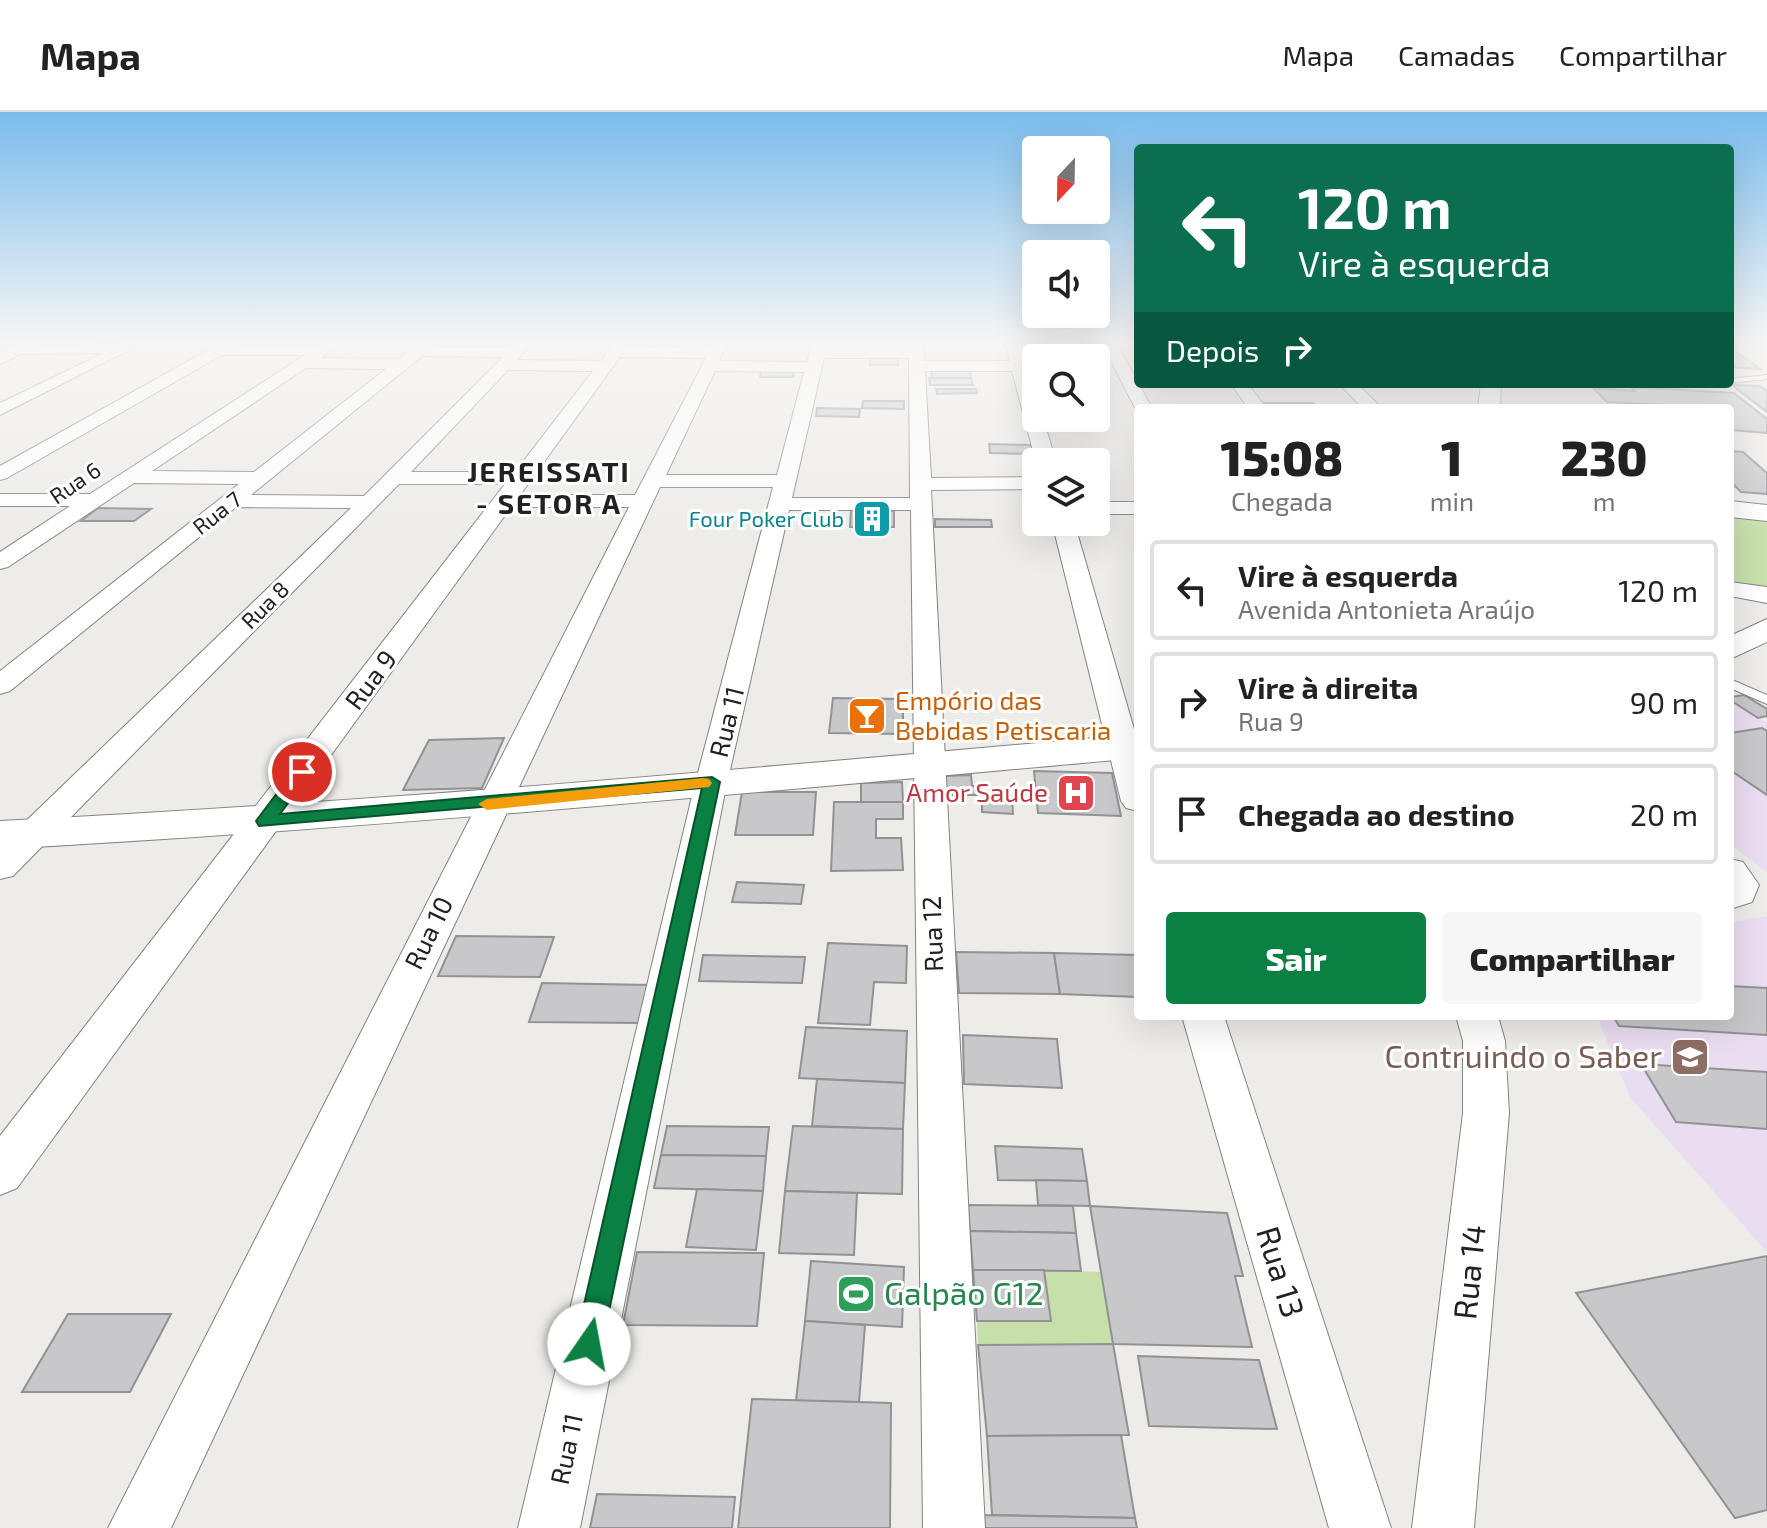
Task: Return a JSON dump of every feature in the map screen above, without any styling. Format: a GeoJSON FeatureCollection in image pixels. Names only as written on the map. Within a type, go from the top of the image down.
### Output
{"type":"FeatureCollection","features":[{"type":"Feature","properties":{"kind":"street"},"geometry":{"type":"LineString","coordinates":[[0,474],[118,406]]}},
{"type":"Feature","properties":{"kind":"street","name":"Rua 6"},"geometry":{"type":"LineString","coordinates":[[0,562],[237,406]]}},
{"type":"Feature","properties":{"kind":"street","name":"Rua 7"},"geometry":{"type":"LineString","coordinates":[[0,685],[350,406]]}},
{"type":"Feature","properties":{"kind":"street","name":"Rua 8"},"geometry":{"type":"LineString","coordinates":[[0,867],[16,834],[370,502],[463,406]]}},
{"type":"Feature","properties":{"kind":"street","name":"Rua 9"},"geometry":{"type":"LineString","coordinates":[[0,1173],[576,406]]}},
{"type":"Feature","properties":{"kind":"street","name":"Rua 10"},"geometry":{"type":"LineString","coordinates":[[139,1528],[689,406]]}},
{"type":"Feature","properties":{"kind":"street","name":"Rua 11"},"geometry":{"type":"LineString","coordinates":[[549,1528],[712,782],[804,406]]}},
{"type":"Feature","properties":{"kind":"street","name":"Rua 12"},"geometry":{"type":"LineString","coordinates":[[917,406],[954,1528]]}},
{"type":"Feature","properties":{"kind":"street"},"geometry":{"type":"LineString","coordinates":[[1030,406],[1042,448]]}},
{"type":"Feature","properties":{"kind":"street"},"geometry":{"type":"LineString","coordinates":[[128,477],[261,478]]}},
{"type":"Feature","properties":{"kind":"street"},"geometry":{"type":"LineString","coordinates":[[394,478],[513,489],[647,491],[785,481]]}},
{"type":"Feature","properties":{"kind":"street"},"geometry":{"type":"LineString","coordinates":[[780,504],[1022,484]]}},
{"type":"Feature","properties":{"kind":"street"},"geometry":{"type":"LineString","coordinates":[[0,500],[93,500]]}},
{"type":"Feature","properties":{"kind":"street"},"geometry":{"type":"LineString","coordinates":[[233,501],[370,502]]}},
{"type":"Feature","properties":{"kind":"street"},"geometry":{"type":"LineString","coordinates":[[1110,508],[1134,508]]}},
{"type":"Feature","properties":{"kind":"street"},"geometry":{"type":"LineString","coordinates":[[1734,509],[1767,513]]}},
{"type":"Feature","properties":{"kind":"street"},"geometry":{"type":"LineString","coordinates":[[1067,536],[1130,746],[1134,774]]}},
{"type":"Feature","properties":{"kind":"street"},"geometry":{"type":"LineString","coordinates":[[1734,590],[1767,595]]}},
{"type":"Feature","properties":{"kind":"street"},"geometry":{"type":"LineString","coordinates":[[1734,647],[1767,629]]}},
{"type":"Feature","properties":{"kind":"street"},"geometry":{"type":"LineString","coordinates":[[1734,666],[1767,661]]}},
{"type":"Feature","properties":{"kind":"street"},"geometry":{"type":"LineString","coordinates":[[16,834],[265,821],[492,804],[1130,746]]}},
{"type":"Feature","properties":{"kind":"street"},"geometry":{"type":"LineString","coordinates":[[1734,876],[1741,885],[1739,893],[1734,895]]}},
{"type":"Feature","properties":{"kind":"street","name":"Rua 13"},"geometry":{"type":"LineString","coordinates":[[1204,1020],[1360,1528]]}},
{"type":"Feature","properties":{"kind":"street","name":"Rua 14"},"geometry":{"type":"LineString","coordinates":[[1443,1528],[1486,1113],[1484,1041],[1478,1020]]}},
{"type":"Feature","properties":{"kind":"lane"},"geometry":{"type":"LineString","coordinates":[[1734,685],[1767,700]]}},
{"type":"Feature","properties":{"kind":"shaded area"},"geometry":{"type":"Polygon","coordinates":[[[1734,705],[1767,723],[1767,872],[1734,847],[1734,705]]]}},
{"type":"Feature","properties":{"kind":"shaded area","name":"Contruindo o Saber"},"geometry":{"type":"Polygon","coordinates":[[[1767,916],[1767,1252],[1630,1097],[1599,1020],[1734,1020],[1734,922],[1767,916]]]}},
{"type":"Feature","properties":{"kind":"green space"},"geometry":{"type":"Polygon","coordinates":[[[1734,513],[1767,517],[1767,588],[1734,584],[1734,513]]]}},
{"type":"Feature","properties":{"kind":"green space"},"geometry":{"type":"Polygon","coordinates":[[[1044,1270],[1100,1272],[1113,1344],[978,1345],[977,1321],[1050,1321],[1044,1270]]]}},
{"type":"Feature","properties":{"kind":"building"},"geometry":{"type":"Polygon","coordinates":[[[862,406],[904,406],[904,409],[862,406]]]}},
{"type":"Feature","properties":{"kind":"building"},"geometry":{"type":"Polygon","coordinates":[[[1734,406],[1751,406],[1767,419],[1767,433],[1734,430],[1734,406]]]}},
{"type":"Feature","properties":{"kind":"building"},"geometry":{"type":"Polygon","coordinates":[[[817,408],[860,409],[859,417],[816,416],[817,408]]]}},
{"type":"Feature","properties":{"kind":"building"},"geometry":{"type":"Polygon","coordinates":[[[989,444],[1031,445],[1032,448],[1022,448],[1022,454],[990,453],[989,444]]]}},
{"type":"Feature","properties":{"kind":"building"},"geometry":{"type":"Polygon","coordinates":[[[1734,451],[1743,452],[1767,473],[1767,494],[1741,492],[1734,485],[1734,451]]]}},
{"type":"Feature","properties":{"kind":"building"},"geometry":{"type":"Polygon","coordinates":[[[98,508],[151,509],[134,521],[81,521],[98,508]]]}},
{"type":"Feature","properties":{"kind":"building","name":"Four Poker Club"},"geometry":{"type":"Polygon","coordinates":[[[851,510],[894,511],[894,527],[850,527],[851,510]]]}},
{"type":"Feature","properties":{"kind":"building"},"geometry":{"type":"Polygon","coordinates":[[[935,519],[991,520],[992,527],[935,527],[935,519]]]}},
{"type":"Feature","properties":{"kind":"building"},"geometry":{"type":"Polygon","coordinates":[[[1744,695],[1767,709],[1767,716],[1758,718],[1734,703],[1734,696],[1744,695]]]}},
{"type":"Feature","properties":{"kind":"building","name":"Empório das Bebidas Petiscaria"},"geometry":{"type":"Polygon","coordinates":[[[833,698],[903,699],[903,734],[829,733],[833,698]]]}},
{"type":"Feature","properties":{"kind":"building"},"geometry":{"type":"Polygon","coordinates":[[[1762,728],[1767,731],[1767,795],[1734,773],[1734,732],[1762,728]]]}},
{"type":"Feature","properties":{"kind":"building"},"geometry":{"type":"Polygon","coordinates":[[[504,738],[482,788],[403,790],[429,740],[504,738]]]}},
{"type":"Feature","properties":{"kind":"building","name":"Amor Saúde"},"geometry":{"type":"Polygon","coordinates":[[[1034,771],[1112,773],[1121,816],[1038,813],[1034,771]]]}},
{"type":"Feature","properties":{"kind":"building"},"geometry":{"type":"Polygon","coordinates":[[[971,775],[972,786],[978,786],[979,795],[945,795],[943,776],[971,775]]]}},
{"type":"Feature","properties":{"kind":"building"},"geometry":{"type":"Polygon","coordinates":[[[902,782],[903,802],[861,802],[861,783],[902,782]]]}},
{"type":"Feature","properties":{"kind":"building"},"geometry":{"type":"Polygon","coordinates":[[[742,792],[816,792],[813,835],[735,835],[742,792]]]}},
{"type":"Feature","properties":{"kind":"building"},"geometry":{"type":"Polygon","coordinates":[[[982,795],[1012,796],[1013,814],[982,812],[982,795]]]}},
{"type":"Feature","properties":{"kind":"building"},"geometry":{"type":"Polygon","coordinates":[[[834,802],[903,802],[903,819],[876,819],[876,838],[901,838],[903,870],[831,871],[834,802]]]}},
{"type":"Feature","properties":{"kind":"building"},"geometry":{"type":"Polygon","coordinates":[[[737,882],[804,885],[801,904],[732,902],[737,882]]]}},
{"type":"Feature","properties":{"kind":"building"},"geometry":{"type":"Polygon","coordinates":[[[456,936],[554,937],[540,977],[438,976],[456,936]]]}},
{"type":"Feature","properties":{"kind":"building"},"geometry":{"type":"Polygon","coordinates":[[[828,943],[907,946],[906,983],[874,982],[870,1025],[818,1023],[828,943]]]}},
{"type":"Feature","properties":{"kind":"building"},"geometry":{"type":"Polygon","coordinates":[[[956,952],[1054,953],[1060,994],[959,993],[956,952]]]}},
{"type":"Feature","properties":{"kind":"building"},"geometry":{"type":"Polygon","coordinates":[[[1054,953],[1134,955],[1134,997],[1060,994],[1054,953]]]}},
{"type":"Feature","properties":{"kind":"building"},"geometry":{"type":"Polygon","coordinates":[[[703,955],[805,957],[802,983],[699,981],[703,955]]]}},
{"type":"Feature","properties":{"kind":"building"},"geometry":{"type":"Polygon","coordinates":[[[542,983],[650,985],[640,1023],[529,1022],[542,983]]]}},
{"type":"Feature","properties":{"kind":"building"},"geometry":{"type":"Polygon","coordinates":[[[1734,986],[1767,988],[1767,1035],[1619,1026],[1615,1020],[1734,1020],[1734,986]]]}},
{"type":"Feature","properties":{"kind":"building"},"geometry":{"type":"Polygon","coordinates":[[[806,1027],[907,1031],[905,1083],[799,1078],[806,1027]]]}},
{"type":"Feature","properties":{"kind":"building"},"geometry":{"type":"Polygon","coordinates":[[[963,1035],[1057,1039],[1062,1088],[964,1084],[963,1035]]]}},
{"type":"Feature","properties":{"kind":"building"},"geometry":{"type":"Polygon","coordinates":[[[1641,1064],[1767,1072],[1767,1129],[1676,1122],[1641,1064]]]}},
{"type":"Feature","properties":{"kind":"building"},"geometry":{"type":"Polygon","coordinates":[[[817,1079],[905,1083],[903,1129],[812,1126],[817,1079]]]}},
{"type":"Feature","properties":{"kind":"building"},"geometry":{"type":"Polygon","coordinates":[[[667,1126],[769,1127],[766,1156],[661,1155],[667,1126]]]}},
{"type":"Feature","properties":{"kind":"building"},"geometry":{"type":"Polygon","coordinates":[[[793,1126],[903,1129],[902,1194],[785,1191],[793,1126]]]}},
{"type":"Feature","properties":{"kind":"building"},"geometry":{"type":"Polygon","coordinates":[[[995,1146],[1082,1149],[1087,1181],[998,1180],[995,1146]]]}},
{"type":"Feature","properties":{"kind":"building"},"geometry":{"type":"Polygon","coordinates":[[[661,1155],[766,1156],[763,1191],[654,1188],[661,1155]]]}},
{"type":"Feature","properties":{"kind":"building"},"geometry":{"type":"Polygon","coordinates":[[[1036,1180],[1087,1181],[1090,1206],[1038,1205],[1036,1180]]]}},
{"type":"Feature","properties":{"kind":"building"},"geometry":{"type":"Polygon","coordinates":[[[697,1189],[763,1191],[756,1250],[686,1247],[697,1189]]]}},
{"type":"Feature","properties":{"kind":"building"},"geometry":{"type":"Polygon","coordinates":[[[785,1191],[857,1193],[854,1255],[779,1253],[785,1191]]]}},
{"type":"Feature","properties":{"kind":"building"},"geometry":{"type":"Polygon","coordinates":[[[968,1205],[1073,1206],[1076,1233],[970,1231],[968,1205]]]}},
{"type":"Feature","properties":{"kind":"building"},"geometry":{"type":"Polygon","coordinates":[[[1090,1206],[1227,1213],[1243,1276],[1235,1276],[1252,1347],[1113,1344],[1090,1206]]]}},
{"type":"Feature","properties":{"kind":"building"},"geometry":{"type":"Polygon","coordinates":[[[970,1231],[1076,1233],[1081,1271],[973,1270],[970,1231]]]}},
{"type":"Feature","properties":{"kind":"building"},"geometry":{"type":"Polygon","coordinates":[[[637,1252],[764,1253],[757,1326],[623,1325],[637,1252]]]}},
{"type":"Feature","properties":{"kind":"building"},"geometry":{"type":"Polygon","coordinates":[[[1767,1256],[1767,1510],[1735,1518],[1576,1293],[1767,1256]]]}},
{"type":"Feature","properties":{"kind":"building","name":"Galpão G12"},"geometry":{"type":"Polygon","coordinates":[[[811,1261],[904,1267],[902,1327],[805,1321],[811,1261]]]}},
{"type":"Feature","properties":{"kind":"building"},"geometry":{"type":"Polygon","coordinates":[[[973,1270],[1044,1270],[1051,1321],[977,1321],[973,1270]]]}},
{"type":"Feature","properties":{"kind":"building"},"geometry":{"type":"Polygon","coordinates":[[[68,1314],[171,1314],[130,1392],[22,1392],[68,1314]]]}},
{"type":"Feature","properties":{"kind":"building"},"geometry":{"type":"Polygon","coordinates":[[[805,1321],[865,1325],[859,1402],[796,1401],[805,1321]]]}},
{"type":"Feature","properties":{"kind":"building"},"geometry":{"type":"Polygon","coordinates":[[[1113,1344],[1129,1435],[987,1436],[978,1345],[1113,1344]]]}},
{"type":"Feature","properties":{"kind":"building"},"geometry":{"type":"Polygon","coordinates":[[[1138,1356],[1259,1360],[1277,1429],[1149,1426],[1138,1356]]]}},
{"type":"Feature","properties":{"kind":"building"},"geometry":{"type":"Polygon","coordinates":[[[752,1399],[891,1403],[890,1528],[738,1528],[752,1399]]]}},
{"type":"Feature","properties":{"kind":"building"},"geometry":{"type":"Polygon","coordinates":[[[1121,1435],[1135,1518],[992,1515],[987,1436],[1121,1435]]]}},
{"type":"Feature","properties":{"kind":"building"},"geometry":{"type":"Polygon","coordinates":[[[597,1494],[735,1497],[732,1528],[590,1528],[597,1494]]]}},
{"type":"Feature","properties":{"kind":"building"},"geometry":{"type":"Polygon","coordinates":[[[977,1515],[1135,1518],[1137,1528],[977,1528],[977,1515]]]}},
{"type":"Feature","properties":{"kind":"slow traffic"},"geometry":{"type":"LineString","coordinates":[[487,804],[703,783]]}},
{"type":"Feature","properties":{"kind":"place","name":"Four Poker Club"},"geometry":{"type":"Point","coordinates":[872,519]}},
{"type":"Feature","properties":{"kind":"place","name":"Empório das Bebidas Petiscaria"},"geometry":{"type":"Point","coordinates":[867,716]}},
{"type":"Feature","properties":{"kind":"place","name":"Amor Saúde"},"geometry":{"type":"Point","coordinates":[1076,793]}},
{"type":"Feature","properties":{"kind":"place","name":"Contruindo o Saber"},"geometry":{"type":"Point","coordinates":[1690,1057]}},
{"type":"Feature","properties":{"kind":"place","name":"Galpão G12"},"geometry":{"type":"Point","coordinates":[856,1294]}},
{"type":"Feature","properties":{"kind":"district","name":"JEREISSATI - SETOR A"},"geometry":{"type":"Point","coordinates":[549,488]}},
{"type":"Feature","properties":{"kind":"route"},"geometry":{"type":"LineString","coordinates":[[302,772],[265,821],[492,804],[712,782],[589,1344]]}}]}
